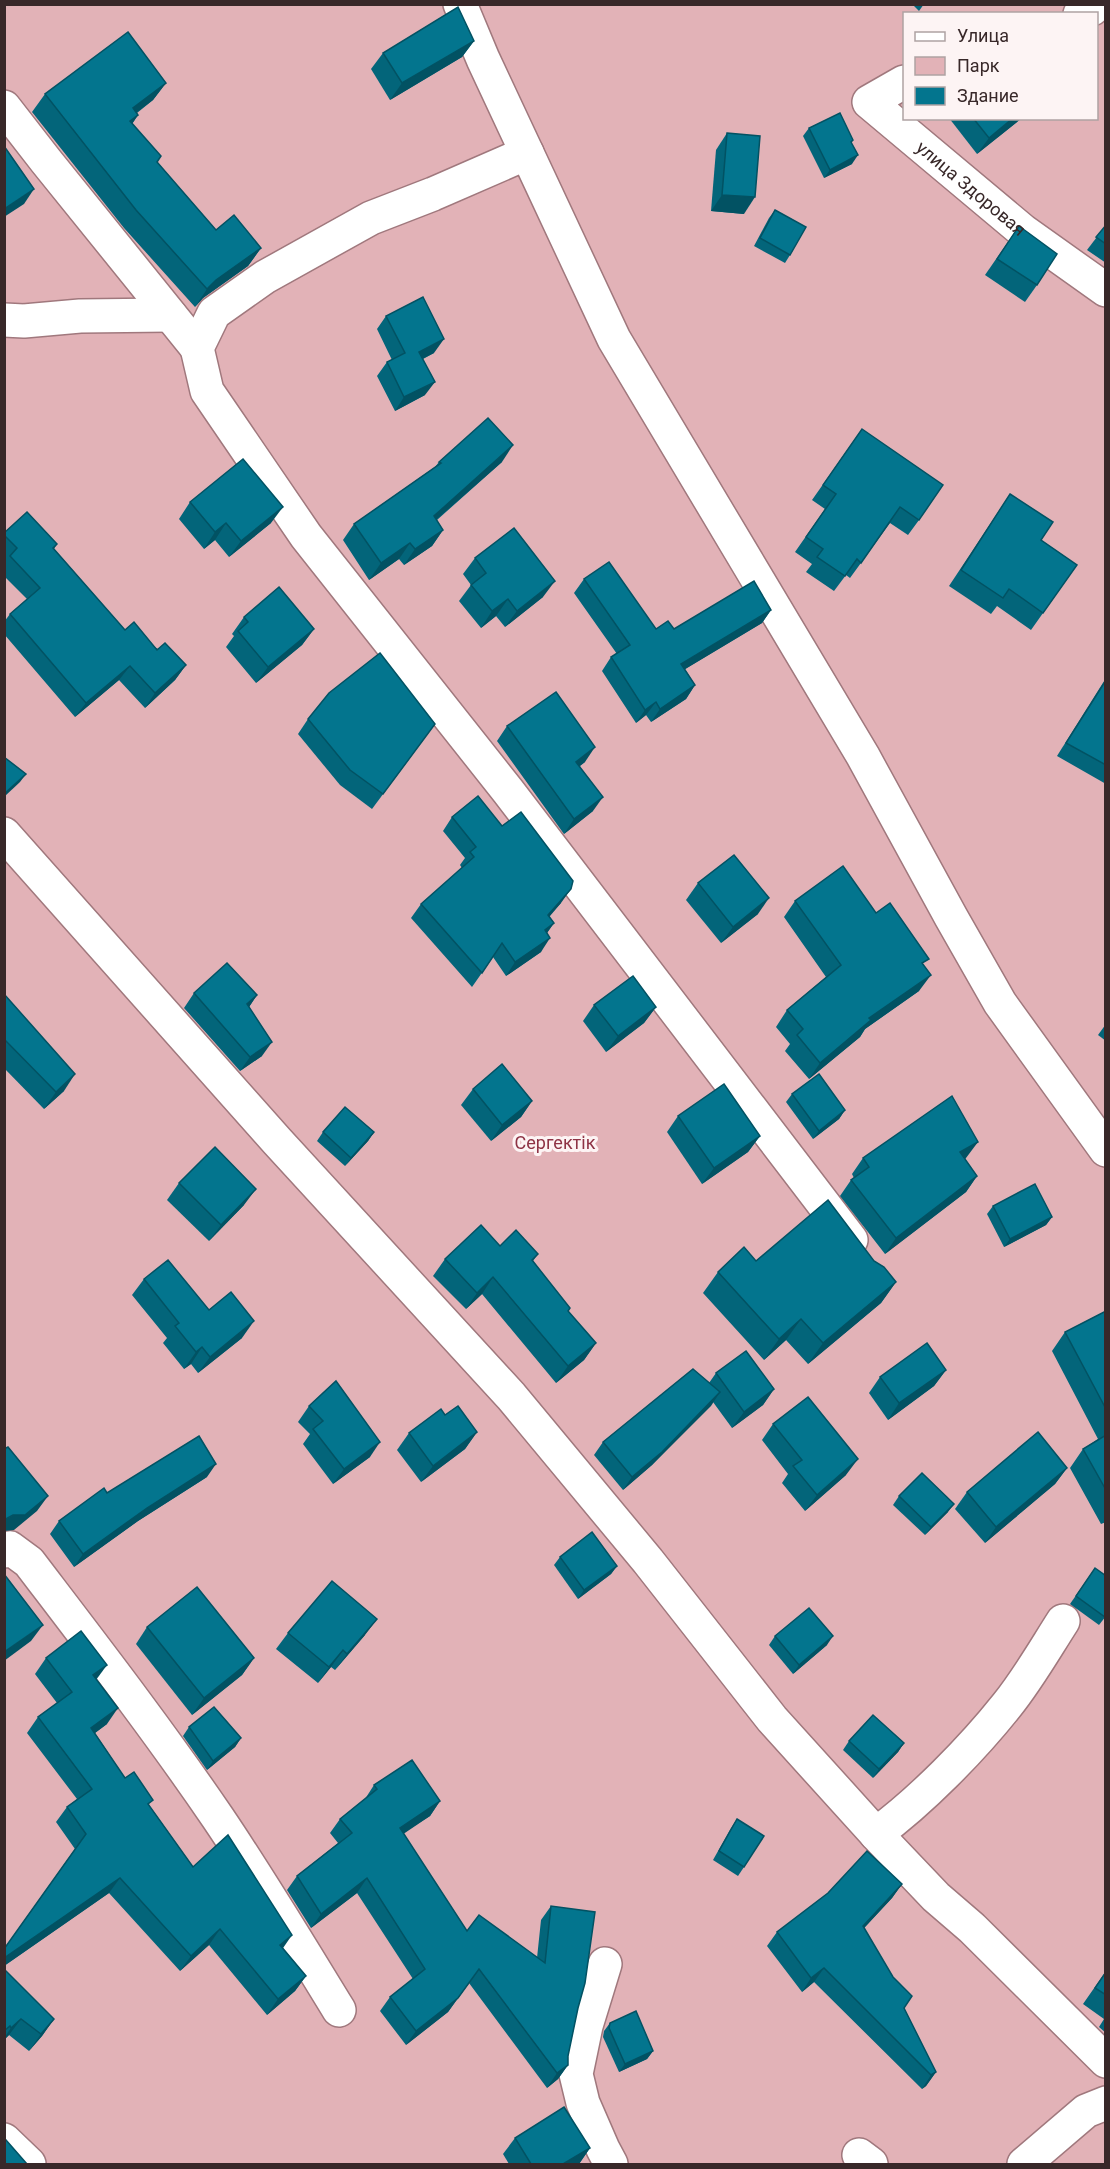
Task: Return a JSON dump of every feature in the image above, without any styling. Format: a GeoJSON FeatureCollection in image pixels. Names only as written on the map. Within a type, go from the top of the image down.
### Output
{"type":"FeatureCollection","features":[{"type":"Feature","properties":{"kind":"street"},"geometry":{"type":"LineString","coordinates":[[460,4],[483,59],[614,339],[686,456],[741,555],[863,756],[1000,1003],[1106,1150]]}},
{"type":"Feature","properties":{"kind":"street","name":"улица Здоровая"},"geometry":{"type":"LineString","coordinates":[[903,83],[870,102],[1023,231],[1106,290]]}},
{"type":"Feature","properties":{"kind":"street"},"geometry":{"type":"LineString","coordinates":[[4,107],[197,348],[207,391],[306,536],[508,791],[867,1262]]}},
{"type":"Feature","properties":{"kind":"street"},"geometry":{"type":"LineString","coordinates":[[197,348],[214,313],[265,277],[371,218],[527,153]]}},
{"type":"Feature","properties":{"kind":"street"},"geometry":{"type":"LineString","coordinates":[[4,320],[170,315]]}},
{"type":"Feature","properties":{"kind":"street"},"geometry":{"type":"LineString","coordinates":[[4,834],[277,1141],[511,1396],[648,1561],[772,1719],[936,1897],[972,1928],[1106,2061]]}},
{"type":"Feature","properties":{"kind":"street"},"geometry":{"type":"LineString","coordinates":[[4,1551],[10,1548],[29,1562],[145,1716],[263,1886],[339,2010]]}},
{"type":"Feature","properties":{"kind":"street"},"geometry":{"type":"LineString","coordinates":[[876,1834],[899,1817],[932,1786],[1007,1705],[1063,1621]]}},
{"type":"Feature","properties":{"kind":"street"},"geometry":{"type":"LineString","coordinates":[[605,1964],[586,2026],[576,2074],[583,2103],[611,2164]]}},
{"type":"Feature","properties":{"kind":"street"},"geometry":{"type":"LineString","coordinates":[[1024,2164],[1086,2111],[1106,2103]]}},
{"type":"Feature","properties":{"kind":"street"},"geometry":{"type":"LineString","coordinates":[[4,2140],[29,2164]]}},
{"type":"Feature","properties":{"kind":"green space","name":"Сергектік"},"geometry":{"type":"Polygon","coordinates":[[[5,5],[1105,5],[1105,2164],[5,2164],[5,5]]]}},
{"type":"Feature","properties":{"kind":"building"},"geometry":{"type":"Polygon","coordinates":[[[458,7],[474,41],[402,83],[383,53],[458,7]]]}},
{"type":"Feature","properties":{"kind":"building"},"geometry":{"type":"Polygon","coordinates":[[[128,32],[166,83],[133,108],[138,115],[130,121],[161,156],[157,162],[216,230],[234,215],[261,248],[207,289],[136,210],[45,94],[128,32]]]}},
{"type":"Feature","properties":{"kind":"building"},"geometry":{"type":"Polygon","coordinates":[[[840,113],[858,155],[830,170],[809,128],[840,113]]]}},
{"type":"Feature","properties":{"kind":"building"},"geometry":{"type":"Polygon","coordinates":[[[975,120],[1011,120],[989,138],[975,120]]]}},
{"type":"Feature","properties":{"kind":"building"},"geometry":{"type":"Polygon","coordinates":[[[727,133],[760,136],[755,197],[722,195],[727,133]]]}},
{"type":"Feature","properties":{"kind":"building"},"geometry":{"type":"Polygon","coordinates":[[[4,146],[34,189],[4,209],[4,146]]]}},
{"type":"Feature","properties":{"kind":"building"},"geometry":{"type":"Polygon","coordinates":[[[775,210],[806,227],[790,255],[760,238],[775,210]]]}},
{"type":"Feature","properties":{"kind":"building"},"geometry":{"type":"Polygon","coordinates":[[[1106,225],[1106,244],[1096,237],[1106,225]]]}},
{"type":"Feature","properties":{"kind":"building"},"geometry":{"type":"Polygon","coordinates":[[[1019,226],[1057,254],[1037,285],[997,259],[1019,226]]]}},
{"type":"Feature","properties":{"kind":"building"},"geometry":{"type":"Polygon","coordinates":[[[423,297],[444,339],[419,352],[435,382],[404,397],[387,362],[405,353],[386,316],[423,297]]]}},
{"type":"Feature","properties":{"kind":"building"},"geometry":{"type":"Polygon","coordinates":[[[488,418],[513,445],[434,516],[443,530],[415,549],[410,543],[381,563],[354,524],[441,463],[439,462],[488,418]]]}},
{"type":"Feature","properties":{"kind":"building"},"geometry":{"type":"Polygon","coordinates":[[[862,429],[943,485],[919,520],[900,507],[861,563],[857,559],[845,576],[817,557],[823,549],[806,537],[836,494],[823,485],[862,429]]]}},
{"type":"Feature","properties":{"kind":"building"},"geometry":{"type":"Polygon","coordinates":[[[243,459],[283,507],[241,541],[226,523],[215,532],[190,502],[243,459]]]}},
{"type":"Feature","properties":{"kind":"building"},"geometry":{"type":"Polygon","coordinates":[[[1010,494],[1053,522],[1041,540],[1077,565],[1043,613],[1009,589],[1003,598],[961,570],[1010,494]]]}},
{"type":"Feature","properties":{"kind":"building"},"geometry":{"type":"Polygon","coordinates":[[[27,512],[57,544],[53,548],[125,630],[134,622],[157,650],[165,643],[186,665],[155,693],[130,666],[86,703],[10,614],[40,588],[10,556],[17,548],[4,535],[27,512]]]}},
{"type":"Feature","properties":{"kind":"building"},"geometry":{"type":"Polygon","coordinates":[[[514,528],[555,581],[517,611],[508,599],[492,611],[471,585],[486,573],[475,558],[514,528]]]}},
{"type":"Feature","properties":{"kind":"building"},"geometry":{"type":"Polygon","coordinates":[[[609,562],[656,629],[668,621],[674,629],[754,581],[771,610],[681,664],[695,685],[660,709],[656,702],[645,710],[611,657],[630,645],[584,579],[609,562]]]}},
{"type":"Feature","properties":{"kind":"building"},"geometry":{"type":"Polygon","coordinates":[[[279,587],[314,629],[268,667],[238,631],[248,622],[244,617],[279,587]]]}},
{"type":"Feature","properties":{"kind":"building"},"geometry":{"type":"Polygon","coordinates":[[[380,653],[435,724],[383,794],[350,770],[308,719],[329,693],[380,653]]]}},
{"type":"Feature","properties":{"kind":"building"},"geometry":{"type":"Polygon","coordinates":[[[1106,680],[1106,765],[1066,743],[1106,680]]]}},
{"type":"Feature","properties":{"kind":"building"},"geometry":{"type":"Polygon","coordinates":[[[556,692],[595,747],[576,762],[603,797],[574,819],[507,726],[556,692]]]}},
{"type":"Feature","properties":{"kind":"building"},"geometry":{"type":"Polygon","coordinates":[[[4,757],[26,774],[4,794],[4,757]]]}},
{"type":"Feature","properties":{"kind":"building"},"geometry":{"type":"Polygon","coordinates":[[[478,796],[502,826],[521,812],[573,881],[571,889],[548,915],[554,923],[545,930],[550,938],[515,962],[502,943],[482,973],[421,904],[474,857],[470,852],[476,847],[452,817],[478,796]]]}},
{"type":"Feature","properties":{"kind":"building"},"geometry":{"type":"Polygon","coordinates":[[[734,855],[769,898],[733,927],[698,883],[734,855]]]}},
{"type":"Feature","properties":{"kind":"building"},"geometry":{"type":"Polygon","coordinates":[[[843,866],[876,913],[890,903],[929,959],[922,963],[931,975],[869,1018],[871,1020],[820,1063],[797,1035],[803,1029],[787,1010],[841,965],[795,901],[843,866]]]}},
{"type":"Feature","properties":{"kind":"building"},"geometry":{"type":"Polygon","coordinates":[[[227,963],[257,995],[247,1004],[272,1042],[250,1057],[194,993],[227,963]]]}},
{"type":"Feature","properties":{"kind":"building"},"geometry":{"type":"Polygon","coordinates":[[[633,976],[656,1007],[618,1036],[594,1005],[633,976]]]}},
{"type":"Feature","properties":{"kind":"building"},"geometry":{"type":"Polygon","coordinates":[[[4,994],[75,1074],[56,1092],[4,1039],[4,994]]]}},
{"type":"Feature","properties":{"kind":"building"},"geometry":{"type":"Polygon","coordinates":[[[502,1064],[532,1101],[502,1125],[473,1089],[502,1064]]]}},
{"type":"Feature","properties":{"kind":"building"},"geometry":{"type":"Polygon","coordinates":[[[819,1074],[845,1110],[819,1131],[792,1094],[819,1074]]]}},
{"type":"Feature","properties":{"kind":"building"},"geometry":{"type":"Polygon","coordinates":[[[724,1084],[760,1136],[714,1168],[678,1116],[724,1084]]]}},
{"type":"Feature","properties":{"kind":"building"},"geometry":{"type":"Polygon","coordinates":[[[952,1096],[978,1142],[960,1152],[977,1176],[896,1238],[851,1180],[869,1167],[863,1158],[952,1096]]]}},
{"type":"Feature","properties":{"kind":"building"},"geometry":{"type":"Polygon","coordinates":[[[345,1107],[374,1132],[351,1158],[323,1132],[345,1107]]]}},
{"type":"Feature","properties":{"kind":"building"},"geometry":{"type":"Polygon","coordinates":[[[215,1147],[256,1189],[221,1225],[179,1183],[215,1147]]]}},
{"type":"Feature","properties":{"kind":"building"},"geometry":{"type":"Polygon","coordinates":[[[1035,1184],[1052,1217],[1010,1239],[993,1206],[1035,1184]]]}},
{"type":"Feature","properties":{"kind":"building"},"geometry":{"type":"Polygon","coordinates":[[[828,1200],[874,1261],[884,1267],[896,1282],[823,1343],[801,1319],[779,1339],[718,1272],[744,1247],[756,1261],[828,1200]]]}},
{"type":"Feature","properties":{"kind":"building"},"geometry":{"type":"Polygon","coordinates":[[[481,1225],[500,1246],[516,1230],[538,1254],[532,1260],[570,1308],[568,1311],[596,1343],[568,1366],[493,1277],[477,1293],[445,1259],[481,1225]]]}},
{"type":"Feature","properties":{"kind":"building"},"geometry":{"type":"Polygon","coordinates":[[[168,1260],[209,1310],[231,1292],[254,1321],[210,1357],[202,1347],[196,1352],[175,1326],[179,1323],[144,1279],[168,1260]]]}},
{"type":"Feature","properties":{"kind":"building"},"geometry":{"type":"Polygon","coordinates":[[[1106,1311],[1106,1409],[1065,1332],[1106,1311]]]}},
{"type":"Feature","properties":{"kind":"building"},"geometry":{"type":"Polygon","coordinates":[[[927,1343],[946,1370],[899,1403],[880,1377],[927,1343]]]}},
{"type":"Feature","properties":{"kind":"building"},"geometry":{"type":"Polygon","coordinates":[[[746,1351],[774,1389],[744,1412],[716,1373],[746,1351]]]}},
{"type":"Feature","properties":{"kind":"building"},"geometry":{"type":"Polygon","coordinates":[[[693,1369],[720,1392],[662,1452],[632,1477],[603,1442],[693,1369]]]}},
{"type":"Feature","properties":{"kind":"building"},"geometry":{"type":"Polygon","coordinates":[[[336,1381],[380,1442],[344,1469],[313,1429],[323,1421],[309,1406],[336,1381]]]}},
{"type":"Feature","properties":{"kind":"building"},"geometry":{"type":"Polygon","coordinates":[[[808,1397],[858,1459],[817,1495],[793,1466],[802,1460],[773,1424],[808,1397]]]}},
{"type":"Feature","properties":{"kind":"building"},"geometry":{"type":"Polygon","coordinates":[[[458,1406],[477,1432],[433,1466],[409,1433],[441,1409],[445,1415],[458,1406]]]}},
{"type":"Feature","properties":{"kind":"building"},"geometry":{"type":"Polygon","coordinates":[[[1038,1432],[1067,1468],[996,1527],[967,1492],[1038,1432]]]}},
{"type":"Feature","properties":{"kind":"building"},"geometry":{"type":"Polygon","coordinates":[[[1106,1435],[1106,1490],[1083,1449],[1106,1435]]]}},
{"type":"Feature","properties":{"kind":"building"},"geometry":{"type":"Polygon","coordinates":[[[199,1436],[216,1464],[147,1508],[83,1554],[59,1521],[104,1488],[107,1493],[199,1436]]]}},
{"type":"Feature","properties":{"kind":"building"},"geometry":{"type":"Polygon","coordinates":[[[8,1447],[48,1496],[25,1515],[13,1515],[4,1520],[4,1449],[8,1447]]]}},
{"type":"Feature","properties":{"kind":"building"},"geometry":{"type":"Polygon","coordinates":[[[922,1473],[954,1504],[931,1527],[899,1496],[922,1473]]]}},
{"type":"Feature","properties":{"kind":"building"},"geometry":{"type":"Polygon","coordinates":[[[592,1532],[617,1566],[584,1590],[560,1557],[592,1532]]]}},
{"type":"Feature","properties":{"kind":"building"},"geometry":{"type":"Polygon","coordinates":[[[1095,1568],[1106,1576],[1105,1617],[1076,1596],[1095,1568]]]}},
{"type":"Feature","properties":{"kind":"building"},"geometry":{"type":"Polygon","coordinates":[[[4,1574],[43,1625],[4,1652],[4,1574]]]}},
{"type":"Feature","properties":{"kind":"building"},"geometry":{"type":"Polygon","coordinates":[[[332,1581],[377,1619],[347,1654],[343,1650],[329,1667],[288,1633],[332,1581]]]}},
{"type":"Feature","properties":{"kind":"building"},"geometry":{"type":"Polygon","coordinates":[[[197,1587],[254,1658],[204,1698],[147,1627],[197,1587]]]}},
{"type":"Feature","properties":{"kind":"building"},"geometry":{"type":"Polygon","coordinates":[[[809,1608],[833,1636],[799,1665],[775,1636],[809,1608]]]}},
{"type":"Feature","properties":{"kind":"building"},"geometry":{"type":"Polygon","coordinates":[[[81,1631],[107,1665],[93,1675],[118,1708],[91,1728],[125,1778],[134,1772],[153,1800],[148,1804],[193,1867],[228,1835],[292,1935],[280,1945],[306,1976],[278,1999],[220,1929],[191,1956],[120,1878],[4,1958],[4,1949],[86,1834],[67,1807],[92,1789],[38,1717],[72,1692],[46,1658],[81,1631]]]}},
{"type":"Feature","properties":{"kind":"building"},"geometry":{"type":"Polygon","coordinates":[[[214,1707],[241,1738],[213,1761],[189,1727],[214,1707]]]}},
{"type":"Feature","properties":{"kind":"building"},"geometry":{"type":"Polygon","coordinates":[[[873,1715],[904,1743],[879,1769],[849,1741],[873,1715]]]}},
{"type":"Feature","properties":{"kind":"building"},"geometry":{"type":"Polygon","coordinates":[[[412,1760],[440,1801],[400,1828],[467,1931],[479,1915],[545,1963],[551,1906],[595,1912],[585,1983],[568,2056],[568,2065],[557,2073],[479,1969],[458,1998],[416,2031],[390,1997],[425,1969],[367,1878],[321,1914],[297,1876],[352,1833],[340,1819],[377,1789],[374,1785],[412,1760]]]}},
{"type":"Feature","properties":{"kind":"building"},"geometry":{"type":"Polygon","coordinates":[[[737,1819],[764,1836],[744,1867],[719,1851],[737,1819]]]}},
{"type":"Feature","properties":{"kind":"building"},"geometry":{"type":"Polygon","coordinates":[[[867,1851],[902,1884],[863,1926],[893,1977],[912,1996],[904,2008],[936,2072],[931,2075],[824,1968],[811,1978],[777,1932],[828,1893],[867,1851]]]}},
{"type":"Feature","properties":{"kind":"building"},"geometry":{"type":"Polygon","coordinates":[[[4,1969],[54,2019],[41,2034],[21,2019],[4,2031],[4,1969]]]}},
{"type":"Feature","properties":{"kind":"building"},"geometry":{"type":"Polygon","coordinates":[[[1106,1972],[1106,1995],[1095,1988],[1106,1972]]]}},
{"type":"Feature","properties":{"kind":"building"},"geometry":{"type":"Polygon","coordinates":[[[636,2011],[653,2051],[625,2064],[609,2028],[610,2023],[636,2011]]]}},
{"type":"Feature","properties":{"kind":"building"},"geometry":{"type":"Polygon","coordinates":[[[564,2107],[590,2148],[563,2164],[531,2164],[515,2138],[564,2107]]]}},
{"type":"Feature","properties":{"kind":"building"},"geometry":{"type":"Polygon","coordinates":[[[6,2140],[27,2164],[4,2164],[4,2141],[6,2140]]]}}]}
